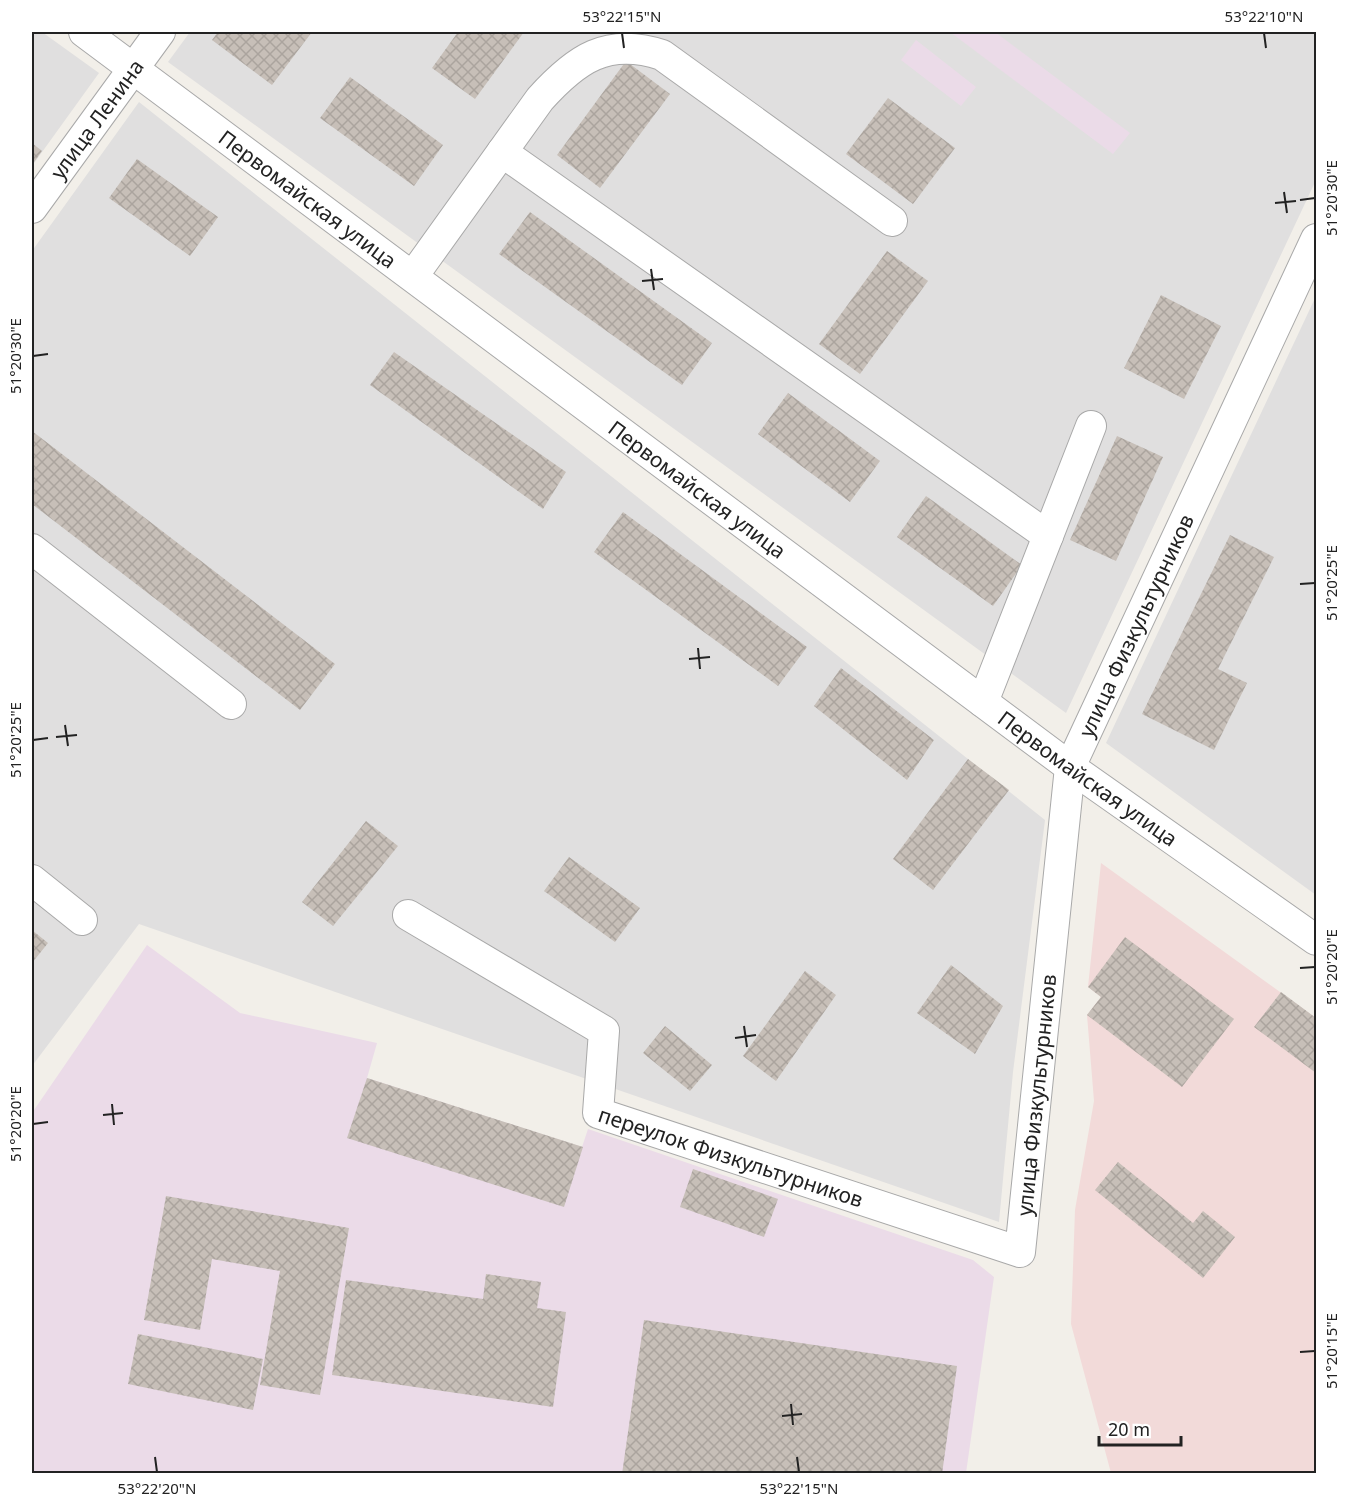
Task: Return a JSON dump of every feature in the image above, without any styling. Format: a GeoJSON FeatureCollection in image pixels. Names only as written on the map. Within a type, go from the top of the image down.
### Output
{"type":"FeatureCollection","features":[{"type":"Feature","properties":{"kind":"street","name":"Первомайская улица"},"geometry":{"type":"LineString","coordinates":[[84,32],[1070,767],[1317,940]]}},
{"type":"Feature","properties":{"kind":"street","name":"улица Ленина"},"geometry":{"type":"LineString","coordinates":[[32,208],[160,32]]}},
{"type":"Feature","properties":{"kind":"street"},"geometry":{"type":"LineString","coordinates":[[413,276],[540,99],[556,81],[588,57],[620,48],[641,49],[662,55],[675,63],[892,221]]}},
{"type":"Feature","properties":{"kind":"street"},"geometry":{"type":"LineString","coordinates":[[502,152],[1048,536]]}},
{"type":"Feature","properties":{"kind":"street","name":"улица Физкультурников"},"geometry":{"type":"LineString","coordinates":[[1020,1252],[1070,767],[1317,239]]}},
{"type":"Feature","properties":{"kind":"street"},"geometry":{"type":"LineString","coordinates":[[983,702],[1090,426]]}},
{"type":"Feature","properties":{"kind":"street"},"geometry":{"type":"LineString","coordinates":[[32,549],[231,704]]}},
{"type":"Feature","properties":{"kind":"street"},"geometry":{"type":"LineString","coordinates":[[32,880],[82,920]]}},
{"type":"Feature","properties":{"kind":"street","name":"переулок Физкультурников"},"geometry":{"type":"LineString","coordinates":[[408,915],[604,1031],[598,1113],[1020,1252]]}},
{"type":"Feature","properties":{"kind":"shaded area"},"geometry":{"type":"Polygon","coordinates":[[[32,32],[42,32],[99,73],[32,166],[32,32]]]}},
{"type":"Feature","properties":{"kind":"shaded area"},"geometry":{"type":"Polygon","coordinates":[[[190,32],[1316,32],[1316,180],[1066,713],[168,62],[190,32]]]}},
{"type":"Feature","properties":{"kind":"shaded area"},"geometry":{"type":"Polygon","coordinates":[[[950,32],[995,32],[1130,133],[1113,154],[950,32]]]}},
{"type":"Feature","properties":{"kind":"shaded area"},"geometry":{"type":"Polygon","coordinates":[[[916,40],[976,87],[961,106],[901,60],[916,40]]]}},
{"type":"Feature","properties":{"kind":"shaded area"},"geometry":{"type":"Polygon","coordinates":[[[139,102],[1045,820],[1013,1072],[999,1222],[139,924],[32,1066],[32,251],[139,102]]]}},
{"type":"Feature","properties":{"kind":"shaded area"},"geometry":{"type":"Polygon","coordinates":[[[1316,296],[1316,895],[1106,743],[1316,296]]]}},
{"type":"Feature","properties":{"kind":"shaded area"},"geometry":{"type":"Polygon","coordinates":[[[1101,863],[1316,1018],[1316,1473],[1111,1473],[1071,1324],[1075,1210],[1094,1101],[1087,1015],[1101,997],[1088,987],[1101,863]]]}},
{"type":"Feature","properties":{"kind":"shaded area"},"geometry":{"type":"Polygon","coordinates":[[[147,945],[240,1013],[377,1043],[367,1078],[582,1147],[588,1129],[973,1260],[994,1277],[966,1473],[32,1473],[32,1113],[147,945]]]}},
{"type":"Feature","properties":{"kind":"building"},"geometry":{"type":"Polygon","coordinates":[[[218,32],[312,32],[272,85],[212,40],[218,32]]]}},
{"type":"Feature","properties":{"kind":"building"},"geometry":{"type":"Polygon","coordinates":[[[458,32],[524,32],[475,99],[432,68],[458,32]]]}},
{"type":"Feature","properties":{"kind":"building"},"geometry":{"type":"Polygon","coordinates":[[[626,61],[670,94],[600,188],[557,155],[626,61]]]}},
{"type":"Feature","properties":{"kind":"building"},"geometry":{"type":"Polygon","coordinates":[[[350,77],[443,145],[414,186],[320,118],[350,77]]]}},
{"type":"Feature","properties":{"kind":"building"},"geometry":{"type":"Polygon","coordinates":[[[888,98],[955,148],[913,204],[846,154],[888,98]]]}},
{"type":"Feature","properties":{"kind":"building"},"geometry":{"type":"Polygon","coordinates":[[[32,143],[42,151],[32,165],[32,143]]]}},
{"type":"Feature","properties":{"kind":"building"},"geometry":{"type":"Polygon","coordinates":[[[137,159],[218,217],[190,256],[109,198],[137,159]]]}},
{"type":"Feature","properties":{"kind":"building"},"geometry":{"type":"Polygon","coordinates":[[[530,212],[712,343],[682,385],[499,254],[530,212]]]}},
{"type":"Feature","properties":{"kind":"building"},"geometry":{"type":"Polygon","coordinates":[[[887,251],[928,281],[860,374],[819,344],[887,251]]]}},
{"type":"Feature","properties":{"kind":"building"},"geometry":{"type":"Polygon","coordinates":[[[1161,295],[1221,326],[1184,399],[1124,368],[1161,295]]]}},
{"type":"Feature","properties":{"kind":"building"},"geometry":{"type":"Polygon","coordinates":[[[394,352],[566,472],[543,509],[370,385],[394,352]]]}},
{"type":"Feature","properties":{"kind":"building"},"geometry":{"type":"Polygon","coordinates":[[[788,393],[880,461],[850,502],[758,434],[788,393]]]}},
{"type":"Feature","properties":{"kind":"building"},"geometry":{"type":"Polygon","coordinates":[[[32,431],[335,664],[300,710],[32,504],[32,431]]]}},
{"type":"Feature","properties":{"kind":"building"},"geometry":{"type":"Polygon","coordinates":[[[1117,436],[1163,457],[1116,561],[1070,540],[1117,436]]]}},
{"type":"Feature","properties":{"kind":"building"},"geometry":{"type":"Polygon","coordinates":[[[926,496],[1022,565],[993,606],[897,537],[926,496]]]}},
{"type":"Feature","properties":{"kind":"building"},"geometry":{"type":"Polygon","coordinates":[[[623,512],[807,647],[778,686],[594,552],[623,512]]]}},
{"type":"Feature","properties":{"kind":"building"},"geometry":{"type":"Polygon","coordinates":[[[1230,535],[1274,557],[1218,669],[1247,683],[1214,750],[1142,714],[1230,535]]]}},
{"type":"Feature","properties":{"kind":"building"},"geometry":{"type":"Polygon","coordinates":[[[841,668],[934,740],[907,780],[814,706],[841,668]]]}},
{"type":"Feature","properties":{"kind":"building"},"geometry":{"type":"Polygon","coordinates":[[[968,759],[1009,790],[933,890],[893,859],[968,759]]]}},
{"type":"Feature","properties":{"kind":"building"},"geometry":{"type":"Polygon","coordinates":[[[366,821],[398,846],[333,926],[302,902],[366,821]]]}},
{"type":"Feature","properties":{"kind":"building"},"geometry":{"type":"Polygon","coordinates":[[[569,857],[640,908],[615,942],[544,891],[569,857]]]}},
{"type":"Feature","properties":{"kind":"building"},"geometry":{"type":"Polygon","coordinates":[[[32,930],[48,943],[32,963],[32,930]]]}},
{"type":"Feature","properties":{"kind":"building"},"geometry":{"type":"Polygon","coordinates":[[[1125,937],[1234,1019],[1182,1087],[1087,1015],[1101,997],[1088,987],[1125,937]]]}},
{"type":"Feature","properties":{"kind":"building"},"geometry":{"type":"Polygon","coordinates":[[[951,965],[1003,1006],[975,1054],[917,1013],[951,965]]]}},
{"type":"Feature","properties":{"kind":"building"},"geometry":{"type":"Polygon","coordinates":[[[805,971],[836,995],[776,1081],[743,1056],[805,971]]]}},
{"type":"Feature","properties":{"kind":"building"},"geometry":{"type":"Polygon","coordinates":[[[1281,992],[1316,1018],[1316,1073],[1254,1027],[1281,992]]]}},
{"type":"Feature","properties":{"kind":"building"},"geometry":{"type":"Polygon","coordinates":[[[665,1026],[712,1065],[690,1091],[643,1053],[665,1026]]]}},
{"type":"Feature","properties":{"kind":"building"},"geometry":{"type":"Polygon","coordinates":[[[367,1078],[583,1147],[564,1207],[347,1138],[367,1078]]]}},
{"type":"Feature","properties":{"kind":"building"},"geometry":{"type":"Polygon","coordinates":[[[1118,1162],[1193,1223],[1203,1211],[1235,1237],[1203,1278],[1095,1190],[1118,1162]]]}},
{"type":"Feature","properties":{"kind":"building"},"geometry":{"type":"Polygon","coordinates":[[[693,1169],[778,1199],[764,1237],[680,1207],[693,1169]]]}},
{"type":"Feature","properties":{"kind":"building"},"geometry":{"type":"Polygon","coordinates":[[[166,1196],[349,1228],[320,1395],[260,1385],[280,1271],[212,1259],[200,1330],[144,1320],[166,1196]]]}},
{"type":"Feature","properties":{"kind":"building"},"geometry":{"type":"Polygon","coordinates":[[[486,1274],[541,1282],[537,1308],[566,1312],[553,1407],[332,1375],[346,1280],[483,1299],[486,1274]]]}},
{"type":"Feature","properties":{"kind":"building"},"geometry":{"type":"Polygon","coordinates":[[[644,1320],[957,1366],[942,1474],[622,1474],[644,1320]]]}},
{"type":"Feature","properties":{"kind":"building"},"geometry":{"type":"Polygon","coordinates":[[[138,1334],[263,1359],[253,1410],[128,1384],[138,1334]]]}}]}
